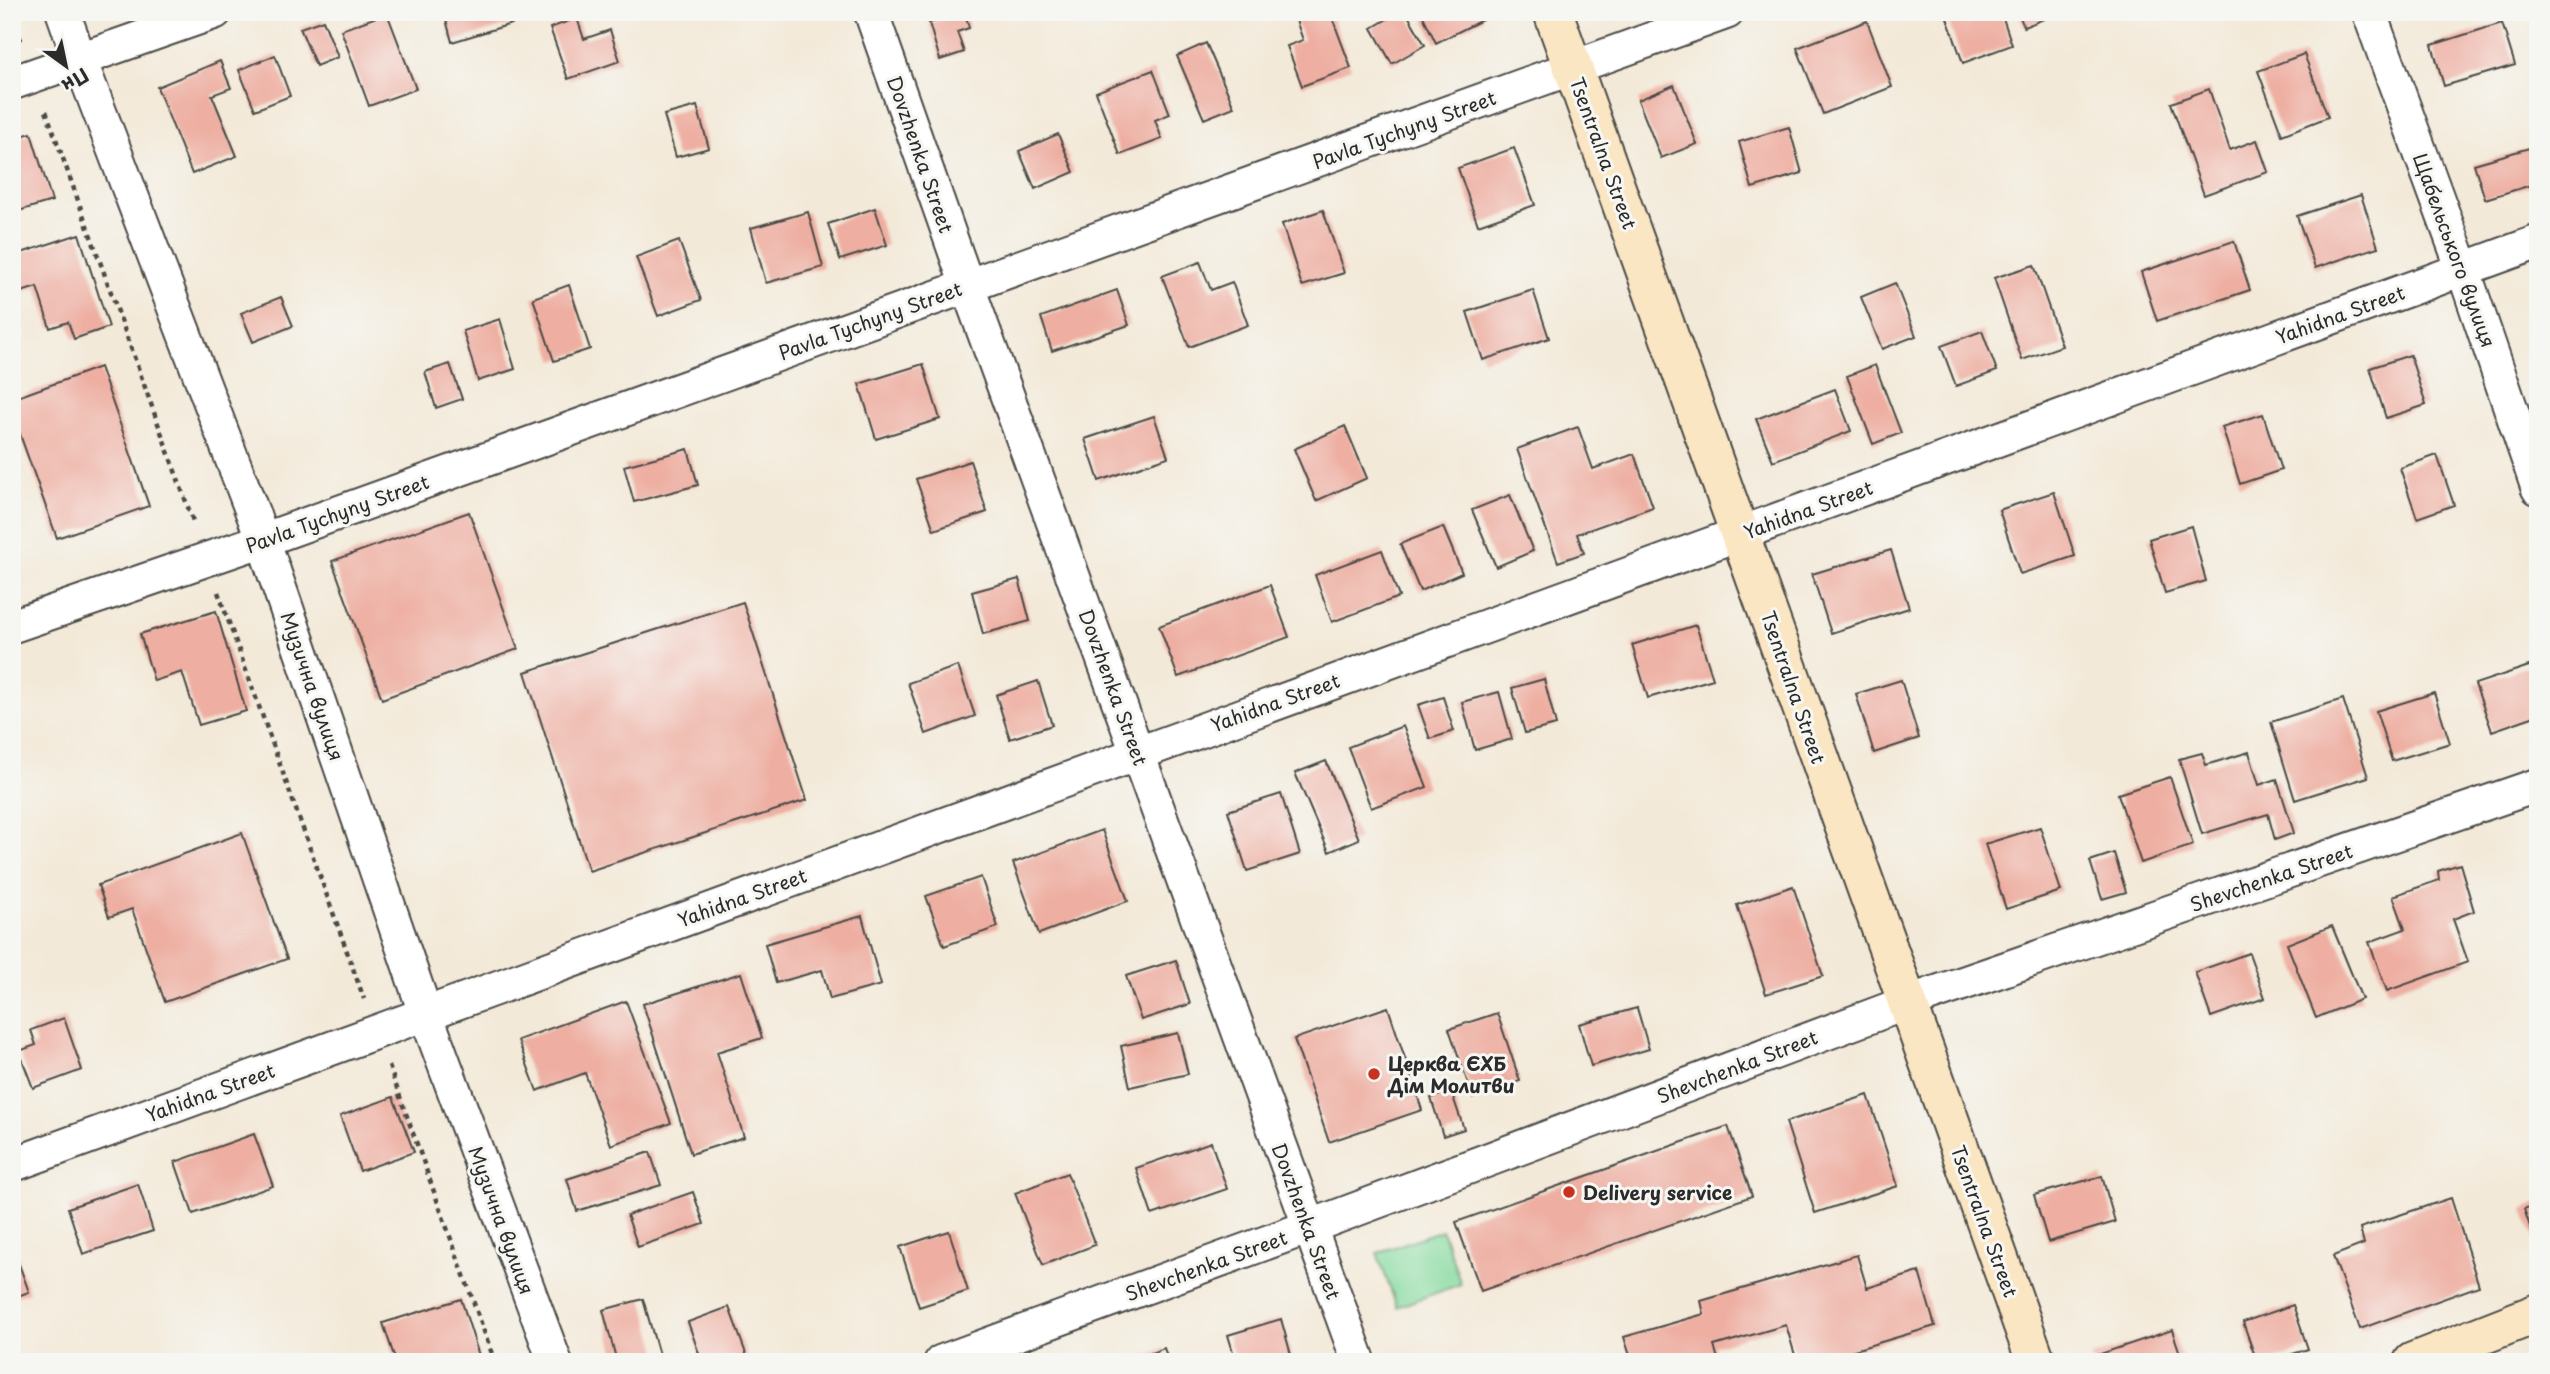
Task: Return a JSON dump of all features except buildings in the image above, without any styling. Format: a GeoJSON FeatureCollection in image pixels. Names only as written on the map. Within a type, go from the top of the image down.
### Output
{"type":"FeatureCollection","features":[{"type":"Feature","properties":{"kind":"main road","name":"Tsentralna Street"},"geometry":{"type":"LineString","coordinates":[[1553,12],[2036,1362]]}},
{"type":"Feature","properties":{"kind":"main road"},"geometry":{"type":"LineString","coordinates":[[2413,1362],[2538,1314]]}},
{"type":"Feature","properties":{"kind":"street","name":"Музична вулиця"},"geometry":{"type":"LineString","coordinates":[[63,12],[263,540],[425,1013],[555,1362]]}},
{"type":"Feature","properties":{"kind":"street"},"geometry":{"type":"LineString","coordinates":[[23,79],[215,12]]}},
{"type":"Feature","properties":{"kind":"street","name":"Dovzhenka Street"},"geometry":{"type":"LineString","coordinates":[[871,12],[967,285],[1359,1362]]}},
{"type":"Feature","properties":{"kind":"street","name":"Pavla Tychyny Street"},"geometry":{"type":"LineString","coordinates":[[12,626],[263,540],[1727,12]]}},
{"type":"Feature","properties":{"kind":"street","name":"Щабельського вулиця"},"geometry":{"type":"LineString","coordinates":[[2369,12],[2463,269],[2538,488]]}},
{"type":"Feature","properties":{"kind":"street","name":"Yahidna Street"},"geometry":{"type":"LineString","coordinates":[[12,1165],[2538,242]]}},
{"type":"Feature","properties":{"kind":"street","name":"Shevchenka Street"},"geometry":{"type":"LineString","coordinates":[[941,1362],[1906,1003],[2538,785]]}},
{"type":"Feature","properties":{"kind":"path"},"geometry":{"type":"LineString","coordinates":[[12,17],[23,79],[207,559],[495,1362]]}},
{"type":"Feature","properties":{"kind":"green space"},"geometry":{"type":"Polygon","coordinates":[[[1442,1230],[1461,1284],[1397,1307],[1377,1253],[1442,1230]]]}},
{"type":"Feature","properties":{"kind":"place","name":"Церква ЄХБ Дім Молитви"},"geometry":{"type":"Point","coordinates":[1374,1074]}},
{"type":"Feature","properties":{"kind":"place","name":"Delivery service"},"geometry":{"type":"Point","coordinates":[1569,1192]}}]}
